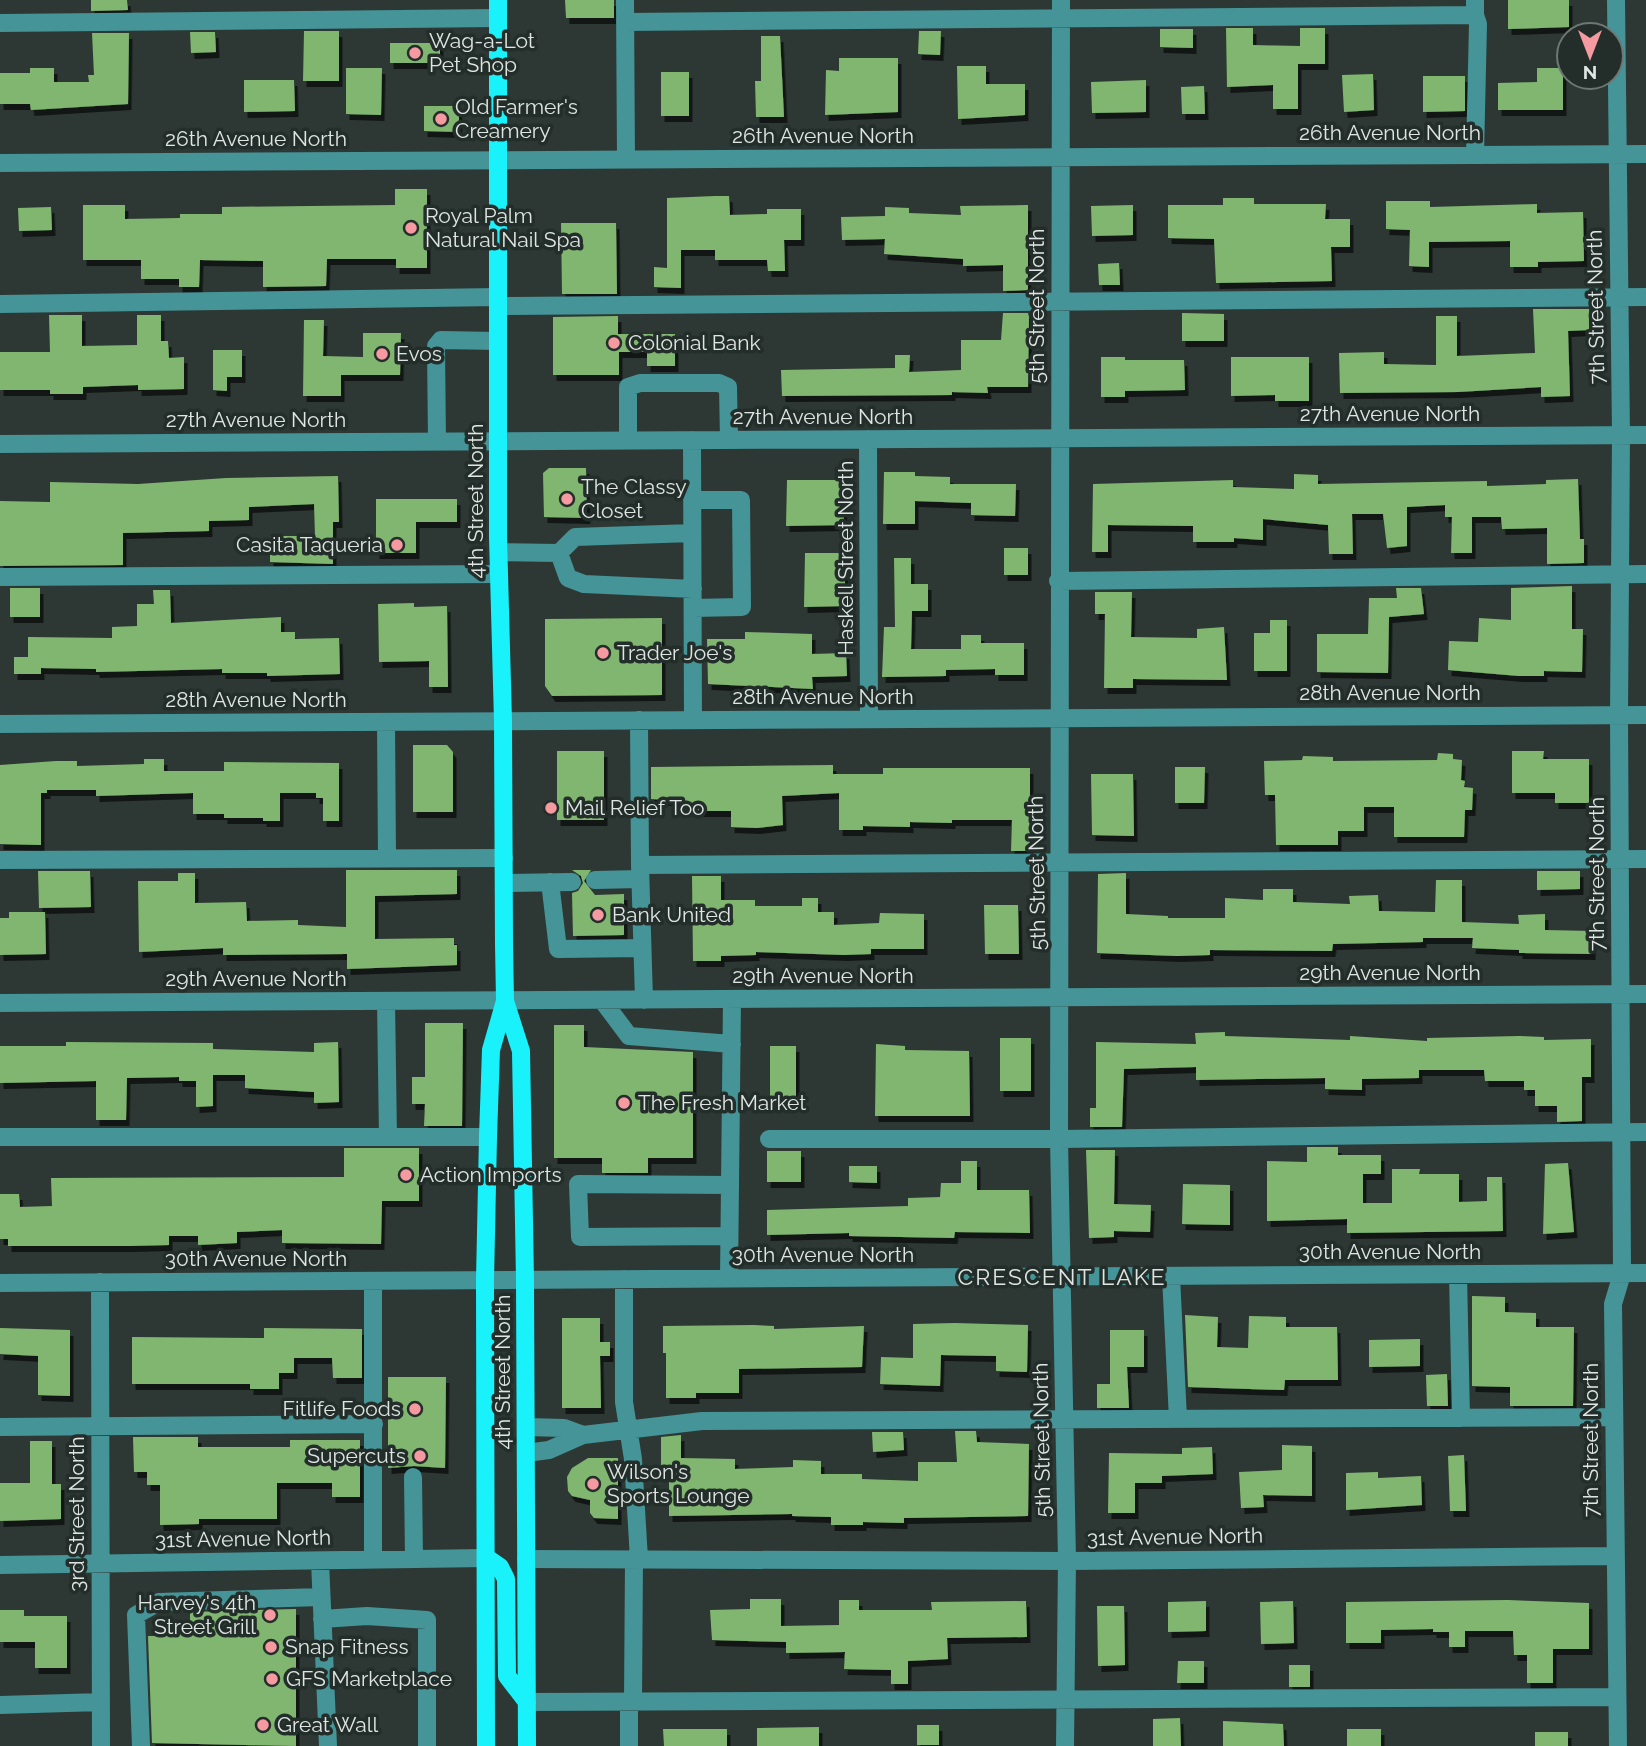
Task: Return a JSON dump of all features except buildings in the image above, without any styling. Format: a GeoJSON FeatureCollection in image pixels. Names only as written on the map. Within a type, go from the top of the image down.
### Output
{"type":"FeatureCollection","features":[{"type":"Feature","properties":{"kind":"main road","name":"4th Street North"},"geometry":{"type":"LineString","coordinates":[[498,9],[498,441],[505,1001],[520,1051],[525,1280],[527,1746]]}},
{"type":"Feature","properties":{"kind":"main road","name":"4th Street North"},"geometry":{"type":"LineString","coordinates":[[486,1746],[485,1280],[488,1137],[491,1050],[505,1001]]}},
{"type":"Feature","properties":{"kind":"main road"},"geometry":{"type":"LineString","coordinates":[[487,1558],[500,1567],[506,1579],[507,1676],[527,1702]]}},
{"type":"Feature","properties":{"kind":"street"},"geometry":{"type":"LineString","coordinates":[[625,0],[626,160]]}},
{"type":"Feature","properties":{"kind":"street","name":"7th Street North"},"geometry":{"type":"LineString","coordinates":[[1616,0],[1621,435],[1619,715],[1622,1273],[1613,1304],[1618,1746]]}},
{"type":"Feature","properties":{"kind":"street"},"geometry":{"type":"LineString","coordinates":[[625,22],[1061,8],[1475,7],[1478,23],[1475,155]]}},
{"type":"Feature","properties":{"kind":"street","name":"5th Street North"},"geometry":{"type":"LineString","coordinates":[[1061,8],[1058,718],[1061,998],[1059,1139],[1067,1561],[1065,1746]]}},
{"type":"Feature","properties":{"kind":"street"},"geometry":{"type":"LineString","coordinates":[[0,23],[498,9]]}},
{"type":"Feature","properties":{"kind":"street","name":"26th Avenue North"},"geometry":{"type":"LineString","coordinates":[[0,163],[1646,154]]}},
{"type":"Feature","properties":{"kind":"street"},"geometry":{"type":"LineString","coordinates":[[0,304],[1646,297]]}},
{"type":"Feature","properties":{"kind":"street"},"geometry":{"type":"LineString","coordinates":[[437,442],[436,346],[441,340],[498,341]]}},
{"type":"Feature","properties":{"kind":"street"},"geometry":{"type":"LineString","coordinates":[[628,441],[628,387],[653,383],[719,383],[728,387],[729,440]]}},
{"type":"Feature","properties":{"kind":"street","name":"27th Avenue North"},"geometry":{"type":"LineString","coordinates":[[0,444],[1646,435]]}},
{"type":"Feature","properties":{"kind":"street","name":"Haskell Street North"},"geometry":{"type":"LineString","coordinates":[[868,439],[869,719]]}},
{"type":"Feature","properties":{"kind":"street"},"geometry":{"type":"LineString","coordinates":[[692,440],[694,720]]}},
{"type":"Feature","properties":{"kind":"street"},"geometry":{"type":"LineString","coordinates":[[692,500],[741,500],[742,607],[693,608]]}},
{"type":"Feature","properties":{"kind":"street"},"geometry":{"type":"LineString","coordinates":[[499,552],[559,553],[575,537],[692,533]]}},
{"type":"Feature","properties":{"kind":"street"},"geometry":{"type":"LineString","coordinates":[[559,553],[568,578],[584,584],[693,589]]}},
{"type":"Feature","properties":{"kind":"street"},"geometry":{"type":"LineString","coordinates":[[1058,581],[1646,574]]}},
{"type":"Feature","properties":{"kind":"street"},"geometry":{"type":"LineString","coordinates":[[0,578],[499,575]]}},
{"type":"Feature","properties":{"kind":"street","name":"28th Avenue North"},"geometry":{"type":"LineString","coordinates":[[0,724],[1646,715]]}},
{"type":"Feature","properties":{"kind":"street"},"geometry":{"type":"LineString","coordinates":[[639,720],[644,1000]]}},
{"type":"Feature","properties":{"kind":"street"},"geometry":{"type":"LineString","coordinates":[[386,722],[387,858]]}},
{"type":"Feature","properties":{"kind":"street"},"geometry":{"type":"LineString","coordinates":[[0,860],[504,858]]}},
{"type":"Feature","properties":{"kind":"street"},"geometry":{"type":"LineString","coordinates":[[595,880],[640,872],[1059,862],[1646,859]]}},
{"type":"Feature","properties":{"kind":"street"},"geometry":{"type":"LineString","coordinates":[[550,882],[558,949],[642,948]]}},
{"type":"Feature","properties":{"kind":"street"},"geometry":{"type":"LineString","coordinates":[[504,883],[572,882]]}},
{"type":"Feature","properties":{"kind":"street","name":"29th Avenue North"},"geometry":{"type":"LineString","coordinates":[[0,1003],[1646,994]]}},
{"type":"Feature","properties":{"kind":"street"},"geometry":{"type":"LineString","coordinates":[[729,1278],[732,999]]}},
{"type":"Feature","properties":{"kind":"street"},"geometry":{"type":"LineString","coordinates":[[602,1000],[629,1036],[732,1044]]}},
{"type":"Feature","properties":{"kind":"street"},"geometry":{"type":"LineString","coordinates":[[386,1001],[388,1137]]}},
{"type":"Feature","properties":{"kind":"street"},"geometry":{"type":"LineString","coordinates":[[769,1139],[1059,1139],[1646,1132]]}},
{"type":"Feature","properties":{"kind":"street"},"geometry":{"type":"LineString","coordinates":[[0,1137],[488,1137]]}},
{"type":"Feature","properties":{"kind":"street"},"geometry":{"type":"LineString","coordinates":[[729,1236],[580,1237],[578,1184],[730,1185]]}},
{"type":"Feature","properties":{"kind":"street","name":"30th Avenue North"},"geometry":{"type":"LineString","coordinates":[[0,1283],[1646,1273]]}},
{"type":"Feature","properties":{"kind":"street"},"geometry":{"type":"LineString","coordinates":[[1458,1275],[1461,1418]]}},
{"type":"Feature","properties":{"kind":"street"},"geometry":{"type":"LineString","coordinates":[[1171,1276],[1178,1419]]}},
{"type":"Feature","properties":{"kind":"street"},"geometry":{"type":"LineString","coordinates":[[624,1279],[624,1402],[636,1559],[629,1746]]}},
{"type":"Feature","properties":{"kind":"street"},"geometry":{"type":"LineString","coordinates":[[373,1281],[373,1560]]}},
{"type":"Feature","properties":{"kind":"street","name":"3rd Street North"},"geometry":{"type":"LineString","coordinates":[[100,1282],[101,1746]]}},
{"type":"Feature","properties":{"kind":"street"},"geometry":{"type":"LineString","coordinates":[[526,1453],[549,1450],[583,1434],[702,1421],[1614,1417]]}},
{"type":"Feature","properties":{"kind":"street"},"geometry":{"type":"LineString","coordinates":[[0,1427],[374,1424]]}},
{"type":"Feature","properties":{"kind":"street"},"geometry":{"type":"LineString","coordinates":[[526,1427],[564,1428],[583,1434]]}},
{"type":"Feature","properties":{"kind":"street"},"geometry":{"type":"LineString","coordinates":[[413,1477],[414,1559]]}},
{"type":"Feature","properties":{"kind":"street","name":"31st Avenue North"},"geometry":{"type":"LineString","coordinates":[[526,1559],[1067,1561],[1615,1556]]}},
{"type":"Feature","properties":{"kind":"street","name":"31st Avenue North"},"geometry":{"type":"LineString","coordinates":[[0,1565],[487,1558]]}},
{"type":"Feature","properties":{"kind":"street"},"geometry":{"type":"LineString","coordinates":[[320,1561],[328,1746]]}},
{"type":"Feature","properties":{"kind":"street"},"geometry":{"type":"LineString","coordinates":[[141,1746],[136,1615],[159,1602],[321,1597]]}},
{"type":"Feature","properties":{"kind":"street"},"geometry":{"type":"LineString","coordinates":[[322,1619],[367,1616],[426,1620],[427,1746]]}},
{"type":"Feature","properties":{"kind":"street"},"geometry":{"type":"LineString","coordinates":[[527,1702],[1066,1697],[1616,1697]]}},
{"type":"Feature","properties":{"kind":"street"},"geometry":{"type":"LineString","coordinates":[[0,1705],[100,1702]]}},
{"type":"Feature","properties":{"kind":"place","name":"Wag-a-Lot Pet Shop"},"geometry":{"type":"Point","coordinates":[415,53]}},
{"type":"Feature","properties":{"kind":"place","name":"Old Farmer's Creamery"},"geometry":{"type":"Point","coordinates":[441,119]}},
{"type":"Feature","properties":{"kind":"place","name":"Royal Palm Natural Nail Spa"},"geometry":{"type":"Point","coordinates":[411,228]}},
{"type":"Feature","properties":{"kind":"place","name":"Colonial Bank"},"geometry":{"type":"Point","coordinates":[614,343]}},
{"type":"Feature","properties":{"kind":"place","name":"Evos"},"geometry":{"type":"Point","coordinates":[382,354]}},
{"type":"Feature","properties":{"kind":"place","name":"The Classy Closet"},"geometry":{"type":"Point","coordinates":[567,499]}},
{"type":"Feature","properties":{"kind":"place","name":"Casita Taqueria"},"geometry":{"type":"Point","coordinates":[397,545]}},
{"type":"Feature","properties":{"kind":"place","name":"Trader Joe's"},"geometry":{"type":"Point","coordinates":[603,653]}},
{"type":"Feature","properties":{"kind":"place","name":"Mail Relief Too"},"geometry":{"type":"Point","coordinates":[551,808]}},
{"type":"Feature","properties":{"kind":"place","name":"Bank United"},"geometry":{"type":"Point","coordinates":[598,915]}},
{"type":"Feature","properties":{"kind":"place","name":"The Fresh Market"},"geometry":{"type":"Point","coordinates":[624,1103]}},
{"type":"Feature","properties":{"kind":"place","name":"Action Imports"},"geometry":{"type":"Point","coordinates":[406,1175]}},
{"type":"Feature","properties":{"kind":"place","name":"Fitlife Foods"},"geometry":{"type":"Point","coordinates":[415,1409]}},
{"type":"Feature","properties":{"kind":"place","name":"Supercuts"},"geometry":{"type":"Point","coordinates":[420,1456]}},
{"type":"Feature","properties":{"kind":"place","name":"Wilson's Sports Lounge"},"geometry":{"type":"Point","coordinates":[593,1484]}},
{"type":"Feature","properties":{"kind":"place","name":"Harvey's 4th Street Grill"},"geometry":{"type":"Point","coordinates":[270,1615]}},
{"type":"Feature","properties":{"kind":"place","name":"Snap Fitness"},"geometry":{"type":"Point","coordinates":[271,1647]}},
{"type":"Feature","properties":{"kind":"place","name":"GFS Marketplace"},"geometry":{"type":"Point","coordinates":[272,1679]}},
{"type":"Feature","properties":{"kind":"place","name":"Great Wall"},"geometry":{"type":"Point","coordinates":[263,1725]}},
{"type":"Feature","properties":{"kind":"district","name":"CRESCENT LAKE"},"geometry":{"type":"Point","coordinates":[1062,1277]}}]}
